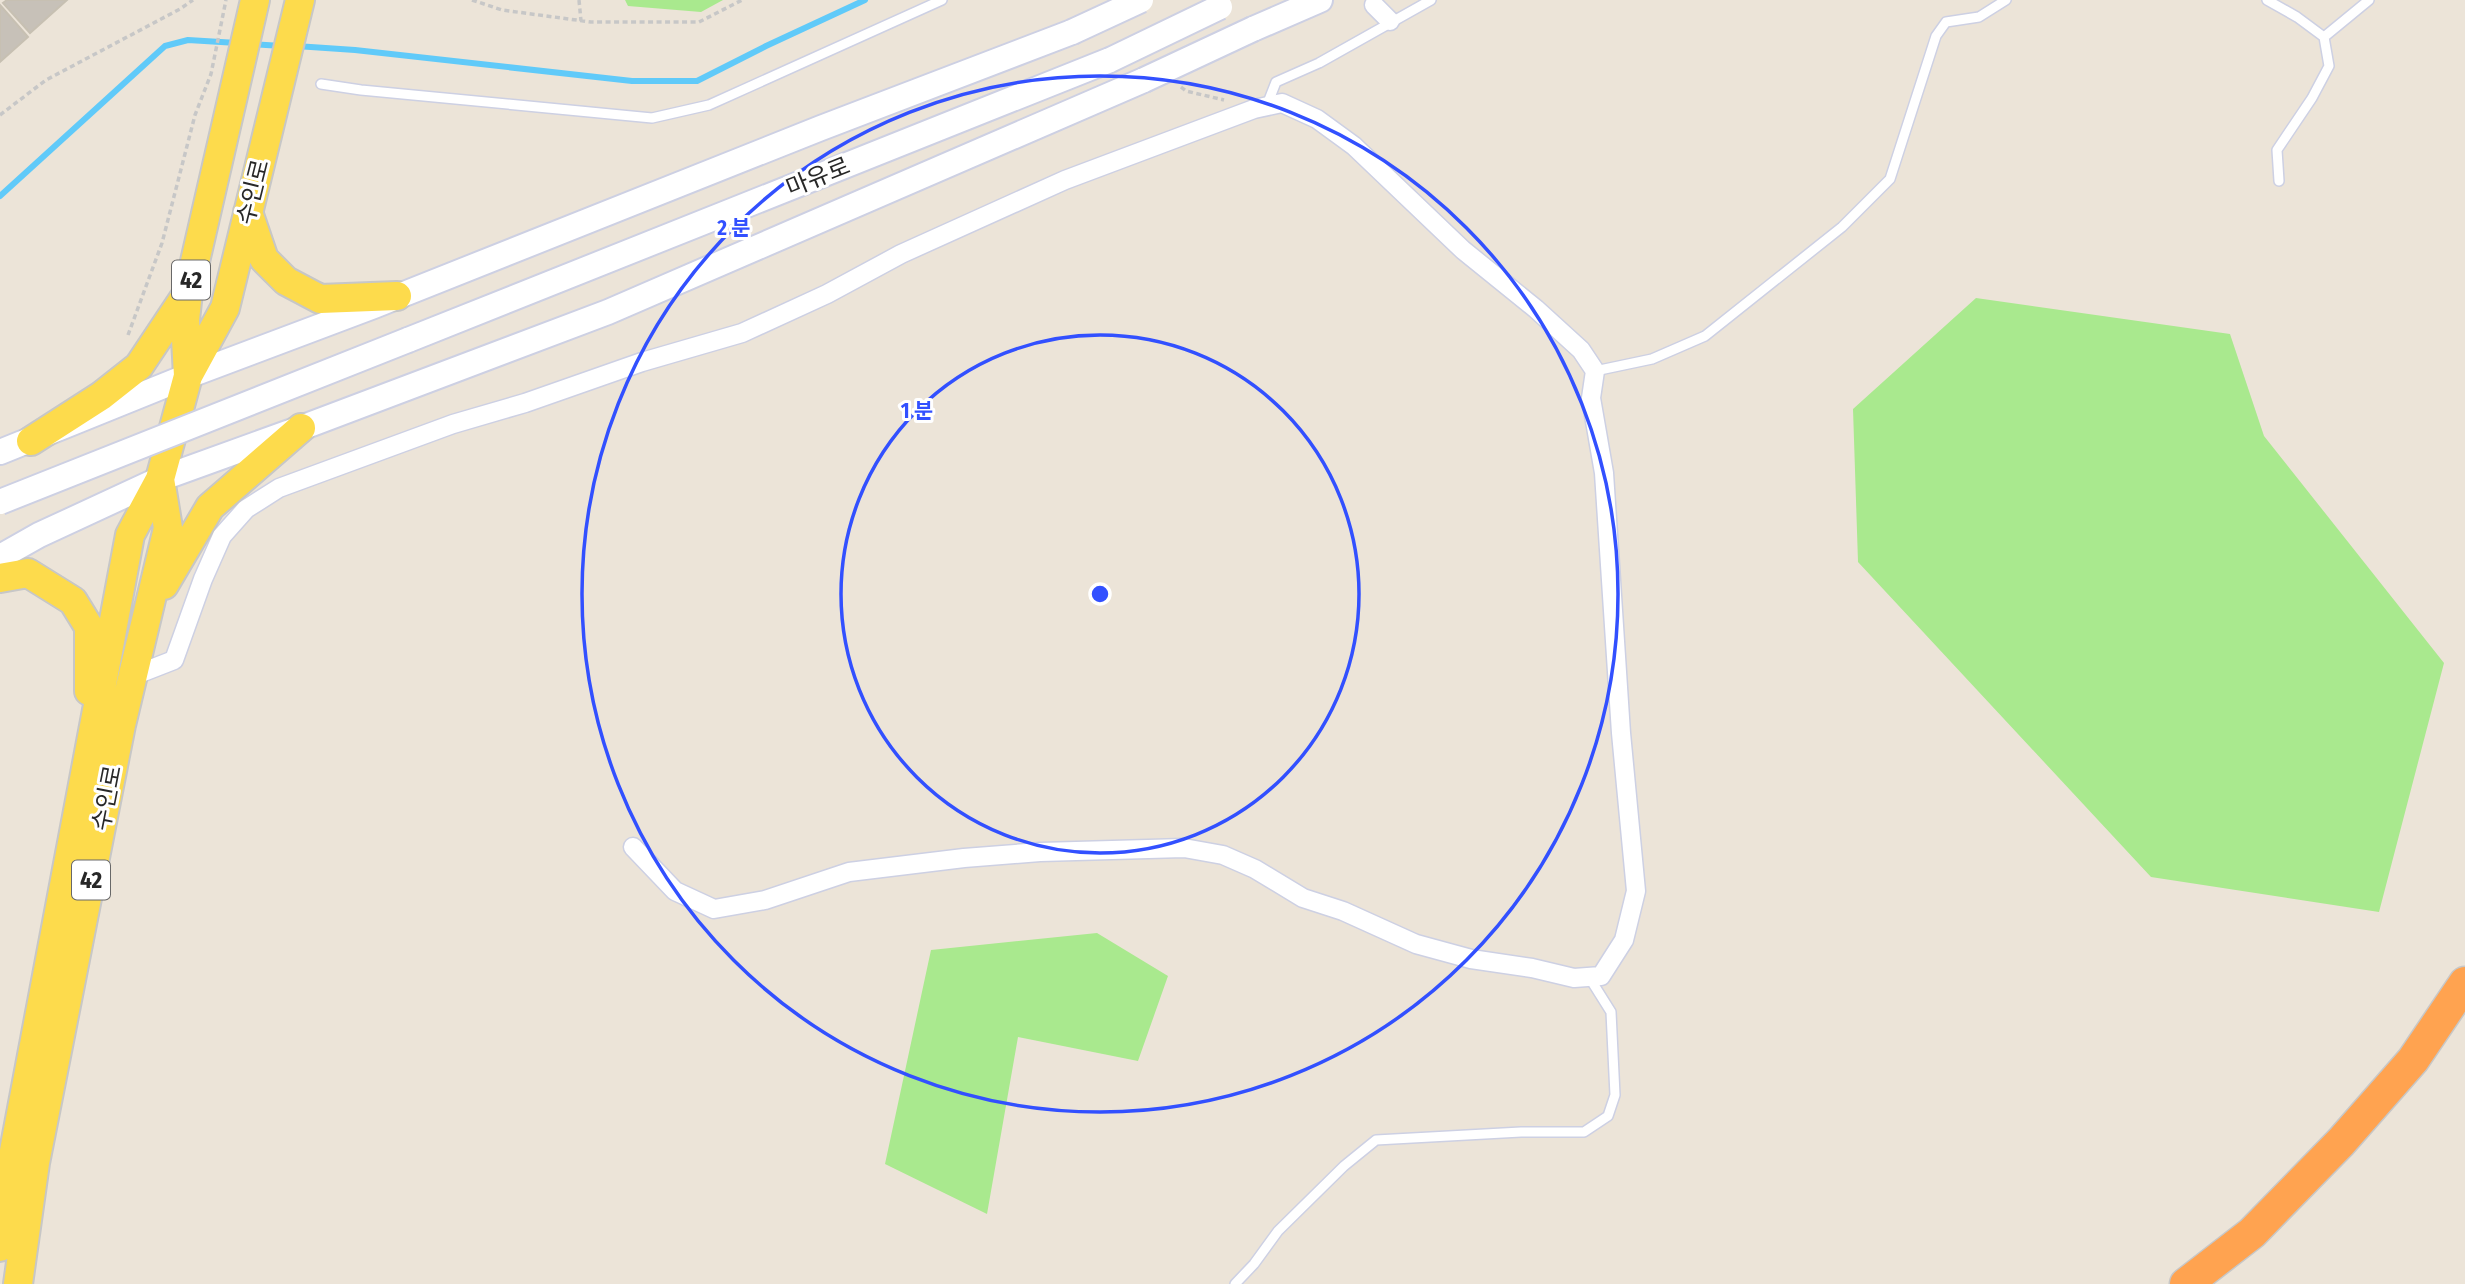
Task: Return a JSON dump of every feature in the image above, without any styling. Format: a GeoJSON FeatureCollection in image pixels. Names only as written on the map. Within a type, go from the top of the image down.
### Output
{"type":"FeatureCollection","features":[{"type":"Feature","properties":{"kind":"highway"},"geometry":{"type":"LineString","coordinates":[[2186,1284],[2252,1233],[2341,1142],[2413,1060],[2465,983]]}},
{"type":"Feature","properties":{"kind":"main road","name":"수인로"},"geometry":{"type":"LineString","coordinates":[[188,376],[184,320],[223,78],[256,0]]}},
{"type":"Feature","properties":{"kind":"main road","name":"수인로"},"geometry":{"type":"LineString","coordinates":[[0,1248],[14,1151],[130,535],[160,479],[188,376],[225,308],[300,0]]}},
{"type":"Feature","properties":{"kind":"main road"},"geometry":{"type":"LineString","coordinates":[[0,452],[188,376],[1072,32],[1140,0]]}},
{"type":"Feature","properties":{"kind":"main road"},"geometry":{"type":"LineString","coordinates":[[0,557],[38,535],[160,479],[608,312],[1144,80],[1320,0]]}},
{"type":"Feature","properties":{"kind":"main road","name":"마유로"},"geometry":{"type":"LineString","coordinates":[[0,502],[1110,60],[1227,4]]}},
{"type":"Feature","properties":{"kind":"main road"},"geometry":{"type":"LineString","coordinates":[[248,211],[264,259],[286,281],[320,299],[397,296]]}},
{"type":"Feature","properties":{"kind":"main road"},"geometry":{"type":"LineString","coordinates":[[31,441],[101,396],[139,366],[188,292]]}},
{"type":"Feature","properties":{"kind":"main road"},"geometry":{"type":"LineString","coordinates":[[149,612],[210,507],[301,428]]}},
{"type":"Feature","properties":{"kind":"main road","name":"수인로"},"geometry":{"type":"LineString","coordinates":[[18,1284],[35,1163],[121,725],[168,528],[160,479]]}},
{"type":"Feature","properties":{"kind":"main road"},"geometry":{"type":"LineString","coordinates":[[0,578],[28,573],[73,601],[89,627],[88,765]]}},
{"type":"Feature","properties":{"kind":"street"},"geometry":{"type":"LineString","coordinates":[[1374,5],[1390,21]]}},
{"type":"Feature","properties":{"kind":"street"},"geometry":{"type":"LineString","coordinates":[[133,676],[174,660],[203,579],[222,536],[246,509],[279,488],[453,424],[526,403],[642,362],[742,333],[827,294],[901,254],[1065,180],[1254,109],[1282,103],[1317,119],[1354,146],[1453,241],[1581,350],[1595,371],[1591,398],[1604,473],[1621,733],[1636,891],[1624,940],[1601,976],[1574,978],[1532,968],[1471,959],[1416,944],[1343,911],[1303,898],[1255,869],[1223,855],[1184,848],[1027,853],[849,872],[765,900],[714,909],[676,891],[633,847]]}},
{"type":"Feature","properties":{"kind":"lane"},"geometry":{"type":"LineString","coordinates":[[321,84],[652,118],[709,105],[942,0]]}},
{"type":"Feature","properties":{"kind":"lane"},"geometry":{"type":"LineString","coordinates":[[1267,107],[1276,82],[1319,63],[1431,0]]}},
{"type":"Feature","properties":{"kind":"lane"},"geometry":{"type":"LineString","coordinates":[[1595,371],[1652,359],[1705,335],[1842,227],[1890,179],[1936,36],[1946,22],[1979,17],[2006,0]]}},
{"type":"Feature","properties":{"kind":"lane"},"geometry":{"type":"LineString","coordinates":[[2267,0],[2324,37],[2329,66],[2312,98],[2277,150],[2279,181]]}},
{"type":"Feature","properties":{"kind":"lane"},"geometry":{"type":"LineString","coordinates":[[2324,37],[2369,0]]}},
{"type":"Feature","properties":{"kind":"lane"},"geometry":{"type":"LineString","coordinates":[[1235,1284],[1254,1264],[1278,1231],[1344,1166],[1376,1140],[1521,1132],[1584,1132],[1608,1116],[1615,1095],[1611,1012],[1589,977]]}},
{"type":"Feature","properties":{"kind":"path"},"geometry":{"type":"LineString","coordinates":[[0,115],[46,80],[193,0]]}},
{"type":"Feature","properties":{"kind":"path"},"geometry":{"type":"LineString","coordinates":[[223,78],[226,0]]}},
{"type":"Feature","properties":{"kind":"path"},"geometry":{"type":"LineString","coordinates":[[472,0],[502,10],[582,21],[699,22],[742,0]]}},
{"type":"Feature","properties":{"kind":"path"},"geometry":{"type":"LineString","coordinates":[[579,0],[582,21]]}},
{"type":"Feature","properties":{"kind":"green space"},"geometry":{"type":"Polygon","coordinates":[[[625,0],[723,0],[701,12],[628,6],[625,0]]]}},
{"type":"Feature","properties":{"kind":"green space"},"geometry":{"type":"Polygon","coordinates":[[[1976,298],[2230,334],[2264,436],[2444,663],[2379,912],[2151,877],[1858,562],[1853,409],[1976,298]]]}},
{"type":"Feature","properties":{"kind":"green space"},"geometry":{"type":"Polygon","coordinates":[[[1097,933],[1168,976],[1138,1061],[1018,1037],[987,1214],[885,1164],[931,950],[1097,933]]]}},
{"type":"Feature","properties":{"kind":"building"},"geometry":{"type":"Polygon","coordinates":[[[7,0],[67,0],[30,33],[3,3],[7,0]]]}},
{"type":"Feature","properties":{"kind":"building"},"geometry":{"type":"Polygon","coordinates":[[[0,5],[28,37],[0,62],[0,5]]]}},
{"type":"Feature","properties":{"kind":"waterway"},"geometry":{"type":"LineString","coordinates":[[296,46],[355,50],[632,81],[697,81],[865,0]]}},
{"type":"Feature","properties":{"kind":"waterway"},"geometry":{"type":"LineString","coordinates":[[0,196],[165,46],[188,40],[237,43]]}},
{"type":"Feature","properties":{"kind":"waterway"},"geometry":{"type":"LineString","coordinates":[[251,44],[282,46]]}}]}
